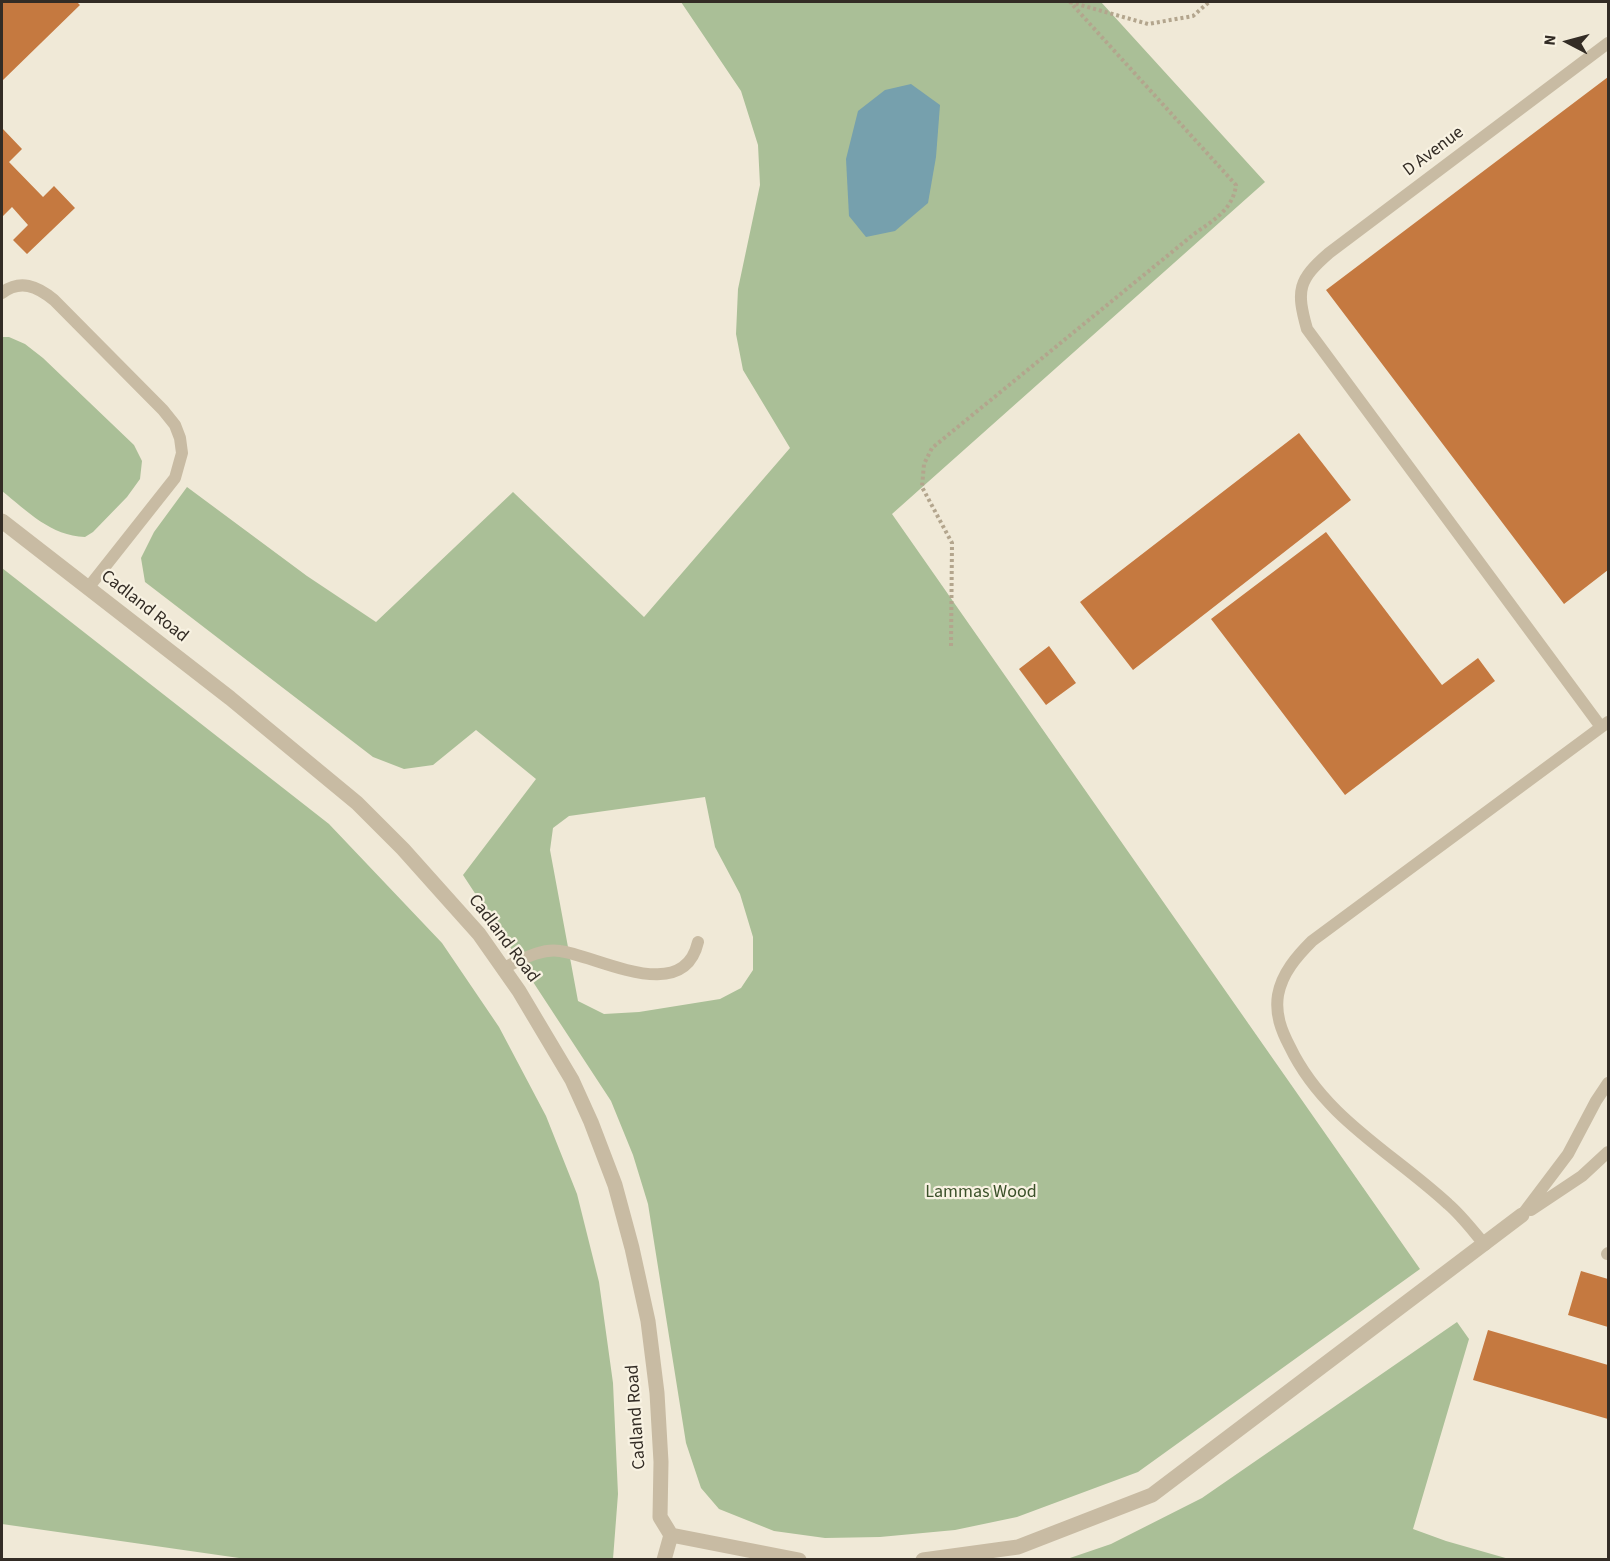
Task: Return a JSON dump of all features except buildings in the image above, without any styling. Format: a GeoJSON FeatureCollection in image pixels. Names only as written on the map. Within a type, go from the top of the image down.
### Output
{"type":"FeatureCollection","features":[{"type":"Feature","properties":{"kind":"street","name":"Cadland Road"},"geometry":{"type":"LineString","coordinates":[[2,520],[247,712],[357,804],[403,849],[441,891],[479,934],[503,968],[572,1080],[615,1185],[648,1321],[657,1393],[661,1462],[660,1517],[671,1535]]}},
{"type":"Feature","properties":{"kind":"street"},"geometry":{"type":"LineString","coordinates":[[923,1560],[1018,1548],[1152,1495],[1522,1215]]}},
{"type":"Feature","properties":{"kind":"street"},"geometry":{"type":"LineString","coordinates":[[664,1560],[671,1535],[799,1560]]}},
{"type":"Feature","properties":{"kind":"lane","name":"D Avenue"},"geometry":{"type":"LineString","coordinates":[[1605,725],[1307,329],[1300,301],[1306,274],[1329,254],[1608,44]]}},
{"type":"Feature","properties":{"kind":"lane"},"geometry":{"type":"LineString","coordinates":[[2,293],[15,285],[34,286],[54,300],[163,410],[175,424],[180,438],[182,453],[175,478],[88,588]]}},
{"type":"Feature","properties":{"kind":"lane"},"geometry":{"type":"LineString","coordinates":[[1485,1245],[1448,1204],[1374,1145],[1314,1086],[1281,1029],[1277,1015],[1278,994],[1291,965],[1312,941],[1605,725]]}},
{"type":"Feature","properties":{"kind":"lane"},"geometry":{"type":"LineString","coordinates":[[503,968],[542,952],[561,951],[630,972],[658,974],[687,965],[695,954],[698,942]]}},
{"type":"Feature","properties":{"kind":"lane"},"geometry":{"type":"LineString","coordinates":[[1522,1215],[1568,1154],[1608,1083]]}},
{"type":"Feature","properties":{"kind":"lane"},"geometry":{"type":"LineString","coordinates":[[1522,1215],[1582,1176],[1608,1152]]}},
{"type":"Feature","properties":{"kind":"path"},"geometry":{"type":"LineString","coordinates":[[1070,2],[1148,24],[1193,16],[1209,2]]}},
{"type":"Feature","properties":{"kind":"path"},"geometry":{"type":"LineString","coordinates":[[951,646],[952,543],[922,488],[924,464],[932,448],[1224,212],[1235,196],[1236,185],[1070,2]]}},
{"type":"Feature","properties":{"kind":"green space","name":"Lammas Wood"},"geometry":{"type":"Polygon","coordinates":[[[681,2],[1101,2],[1265,182],[892,514],[1420,1269],[1138,1472],[1017,1517],[955,1530],[880,1537],[825,1538],[774,1531],[719,1509],[701,1488],[686,1443],[648,1204],[633,1155],[611,1101],[463,875],[536,779],[476,730],[433,765],[404,769],[373,757],[145,582],[141,558],[154,532],[187,487],[307,576],[376,622],[513,492],[644,617],[790,448],[743,370],[736,334],[738,289],[760,185],[758,145],[741,91],[681,2]],[[705,797],[569,816],[553,828],[550,850],[578,1001],[604,1014],[639,1012],[720,999],[741,988],[753,970],[753,937],[740,894],[715,847],[705,797]]]}},
{"type":"Feature","properties":{"kind":"green space"},"geometry":{"type":"Polygon","coordinates":[[[2,337],[9,337],[25,344],[43,358],[134,445],[142,461],[140,479],[127,497],[93,532],[85,537],[73,536],[50,527],[2,491],[2,337]]]}},
{"type":"Feature","properties":{"kind":"green space"},"geometry":{"type":"Polygon","coordinates":[[[2,568],[329,824],[442,943],[499,1027],[546,1116],[577,1194],[599,1282],[613,1383],[618,1494],[613,1559],[253,1560],[2,1524],[2,568]]]}},
{"type":"Feature","properties":{"kind":"green space"},"geometry":{"type":"Polygon","coordinates":[[[1457,1322],[1469,1339],[1413,1529],[1509,1559],[1067,1559],[1111,1544],[1202,1498],[1457,1322]]]}},
{"type":"Feature","properties":{"kind":"water"},"geometry":{"type":"Polygon","coordinates":[[[911,84],[940,105],[936,157],[928,203],[895,231],[866,237],[849,216],[846,159],[858,111],[885,90],[911,84]]]}}]}
